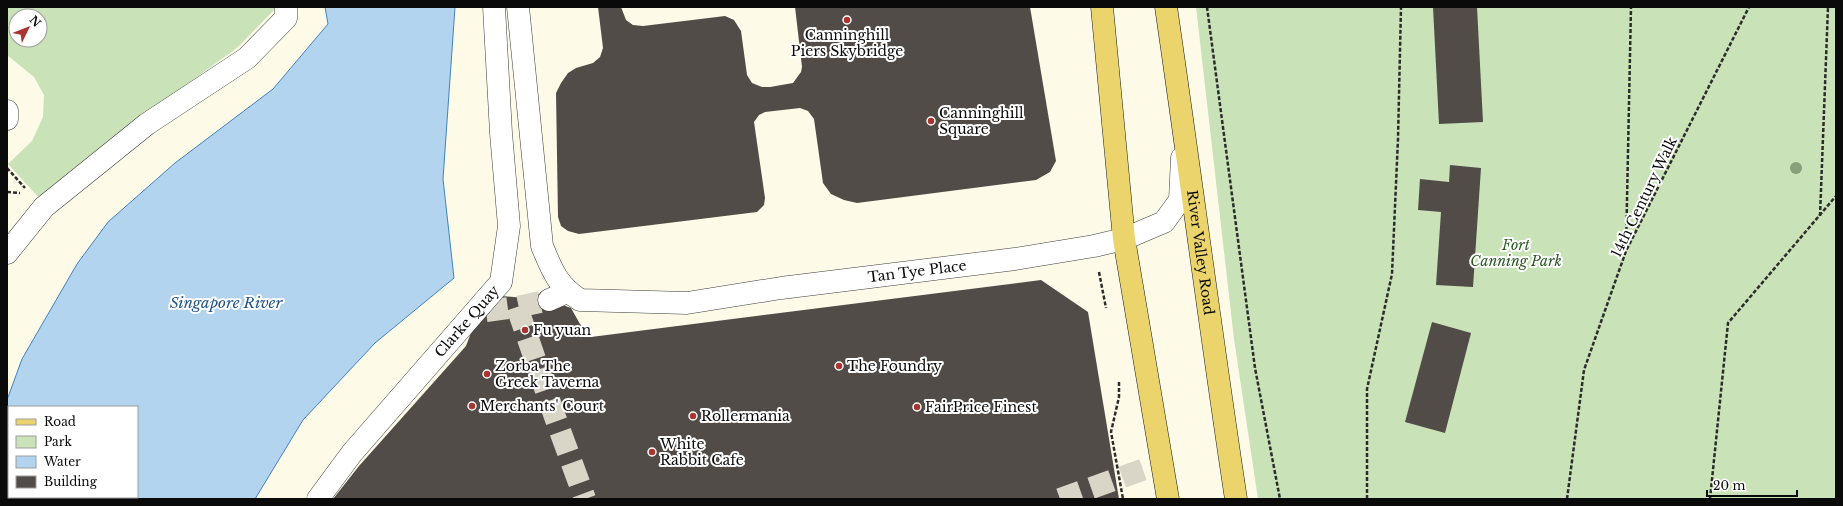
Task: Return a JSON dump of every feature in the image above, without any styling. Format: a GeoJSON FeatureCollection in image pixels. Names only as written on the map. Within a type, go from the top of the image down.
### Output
{"type":"FeatureCollection","features":[{"type":"Feature","properties":{"kind":"main road"},"geometry":{"type":"LineString","coordinates":[[1102,7],[1124,239],[1168,499]]}},
{"type":"Feature","properties":{"kind":"main road","name":"River Valley Road"},"geometry":{"type":"LineString","coordinates":[[1166,7],[1184,124],[1205,296],[1236,499]]}},
{"type":"Feature","properties":{"kind":"street"},"geometry":{"type":"LineString","coordinates":[[7,253],[44,207],[147,124],[247,58],[286,18],[286,7]]}},
{"type":"Feature","properties":{"kind":"street","name":"Clarke Quay"},"geometry":{"type":"LineString","coordinates":[[318,499],[352,453],[480,312],[501,282],[509,226],[501,133],[494,7]]}},
{"type":"Feature","properties":{"kind":"street","name":"Tan Tye Place"},"geometry":{"type":"LineString","coordinates":[[518,7],[542,246],[556,277],[558,296],[580,300],[687,303],[781,288],[1015,259],[1094,246],[1124,239],[1164,222],[1180,200],[1184,124]]}},
{"type":"Feature","properties":{"kind":"street"},"geometry":{"type":"LineString","coordinates":[[7,111],[7,119]]}},
{"type":"Feature","properties":{"kind":"path"},"geometry":{"type":"LineString","coordinates":[[1207,7],[1255,368],[1280,499]]}},
{"type":"Feature","properties":{"kind":"path"},"geometry":{"type":"LineString","coordinates":[[1367,499],[1367,389],[1392,274],[1398,138],[1401,7]]}},
{"type":"Feature","properties":{"kind":"path"},"geometry":{"type":"LineString","coordinates":[[1626,251],[1631,7]]}},
{"type":"Feature","properties":{"kind":"path","name":"14th Century Walk"},"geometry":{"type":"LineString","coordinates":[[1568,499],[1584,370],[1626,251],[1749,7]]}},
{"type":"Feature","properties":{"kind":"path"},"geometry":{"type":"LineString","coordinates":[[1820,216],[1828,7]]}},
{"type":"Feature","properties":{"kind":"path"},"geometry":{"type":"LineString","coordinates":[[7,192],[22,193]]}},
{"type":"Feature","properties":{"kind":"path"},"geometry":{"type":"LineString","coordinates":[[1710,499],[1728,323],[1836,196]]}},
{"type":"Feature","properties":{"kind":"path"},"geometry":{"type":"LineString","coordinates":[[1094,246],[1108,314]]}},
{"type":"Feature","properties":{"kind":"path"},"geometry":{"type":"LineString","coordinates":[[1119,376],[1119,397],[1111,432],[1123,499]]}},
{"type":"Feature","properties":{"kind":"green space"},"geometry":{"type":"Polygon","coordinates":[[[7,7],[275,7],[274,10],[238,47],[141,118],[41,200],[8,164],[32,141],[43,117],[44,95],[34,77],[7,55],[7,7]]]}},
{"type":"Feature","properties":{"kind":"green space","name":"Fort Canning Park"},"geometry":{"type":"Polygon","coordinates":[[[1196,7],[1836,7],[1836,499],[1258,499],[1234,339],[1196,7]]]}},
{"type":"Feature","properties":{"kind":"water","name":"Singapore River"},"geometry":{"type":"Polygon","coordinates":[[[325,7],[455,7],[443,179],[454,278],[375,343],[303,420],[255,499],[7,499],[7,400],[22,359],[77,264],[108,222],[175,163],[273,89],[328,24],[325,7]]]}},
{"type":"Feature","properties":{"kind":"building","name":"Canninghill Square"},"geometry":{"type":"Polygon","coordinates":[[[598,7],[621,7],[626,20],[633,25],[643,26],[725,16],[734,20],[741,31],[747,75],[752,83],[762,87],[770,87],[793,83],[801,72],[802,67],[795,7],[1030,7],[1056,161],[1050,172],[1036,180],[857,203],[844,200],[831,194],[823,183],[814,119],[808,111],[800,108],[765,112],[759,115],[754,122],[765,198],[764,205],[757,212],[579,234],[568,231],[561,226],[558,217],[556,93],[568,73],[576,68],[593,63],[600,57],[603,48],[598,7]]]}},
{"type":"Feature","properties":{"kind":"building"},"geometry":{"type":"Polygon","coordinates":[[[1433,7],[1477,7],[1483,122],[1439,124],[1433,7]]]}},
{"type":"Feature","properties":{"kind":"building"},"geometry":{"type":"Polygon","coordinates":[[[1450,165],[1481,168],[1473,287],[1436,285],[1441,212],[1418,210],[1420,179],[1449,182],[1450,165]]]}},
{"type":"Feature","properties":{"kind":"building","name":"The Foundry"},"geometry":{"type":"Polygon","coordinates":[[[1041,280],[1088,312],[1119,499],[333,499],[359,466],[466,346],[477,317],[501,296],[525,298],[537,293],[549,300],[571,308],[580,324],[591,337],[1041,280]]]}},
{"type":"Feature","properties":{"kind":"building"},"geometry":{"type":"Polygon","coordinates":[[[1432,322],[1471,333],[1445,433],[1405,422],[1432,322]]]}},
{"type":"Feature","properties":{"kind":"tunnel"},"geometry":{"type":"LineString","coordinates":[[486,311],[517,307],[549,300]]}},
{"type":"Feature","properties":{"kind":"tunnel"},"geometry":{"type":"LineString","coordinates":[[517,307],[585,499]]}},
{"type":"Feature","properties":{"kind":"tunnel"},"geometry":{"type":"LineString","coordinates":[[1060,499],[1162,463]]}},
{"type":"Feature","properties":{"kind":"place","name":"Canninghill Piers Skybridge"},"geometry":{"type":"Point","coordinates":[847,20]}},
{"type":"Feature","properties":{"kind":"place","name":"Canninghill Square"},"geometry":{"type":"Point","coordinates":[931,121]}},
{"type":"Feature","properties":{"kind":"place","name":"Fu yuan"},"geometry":{"type":"Point","coordinates":[525,330]}},
{"type":"Feature","properties":{"kind":"place","name":"The Foundry"},"geometry":{"type":"Point","coordinates":[839,366]}},
{"type":"Feature","properties":{"kind":"place","name":"Zorba The Greek Taverna"},"geometry":{"type":"Point","coordinates":[487,374]}},
{"type":"Feature","properties":{"kind":"place","name":"Merchants' Court"},"geometry":{"type":"Point","coordinates":[472,406]}},
{"type":"Feature","properties":{"kind":"place","name":"FairPrice Finest"},"geometry":{"type":"Point","coordinates":[917,407]}},
{"type":"Feature","properties":{"kind":"place","name":"Rollermania"},"geometry":{"type":"Point","coordinates":[693,416]}},
{"type":"Feature","properties":{"kind":"place","name":"White Rabbit Cafe"},"geometry":{"type":"Point","coordinates":[652,452]}}]}
